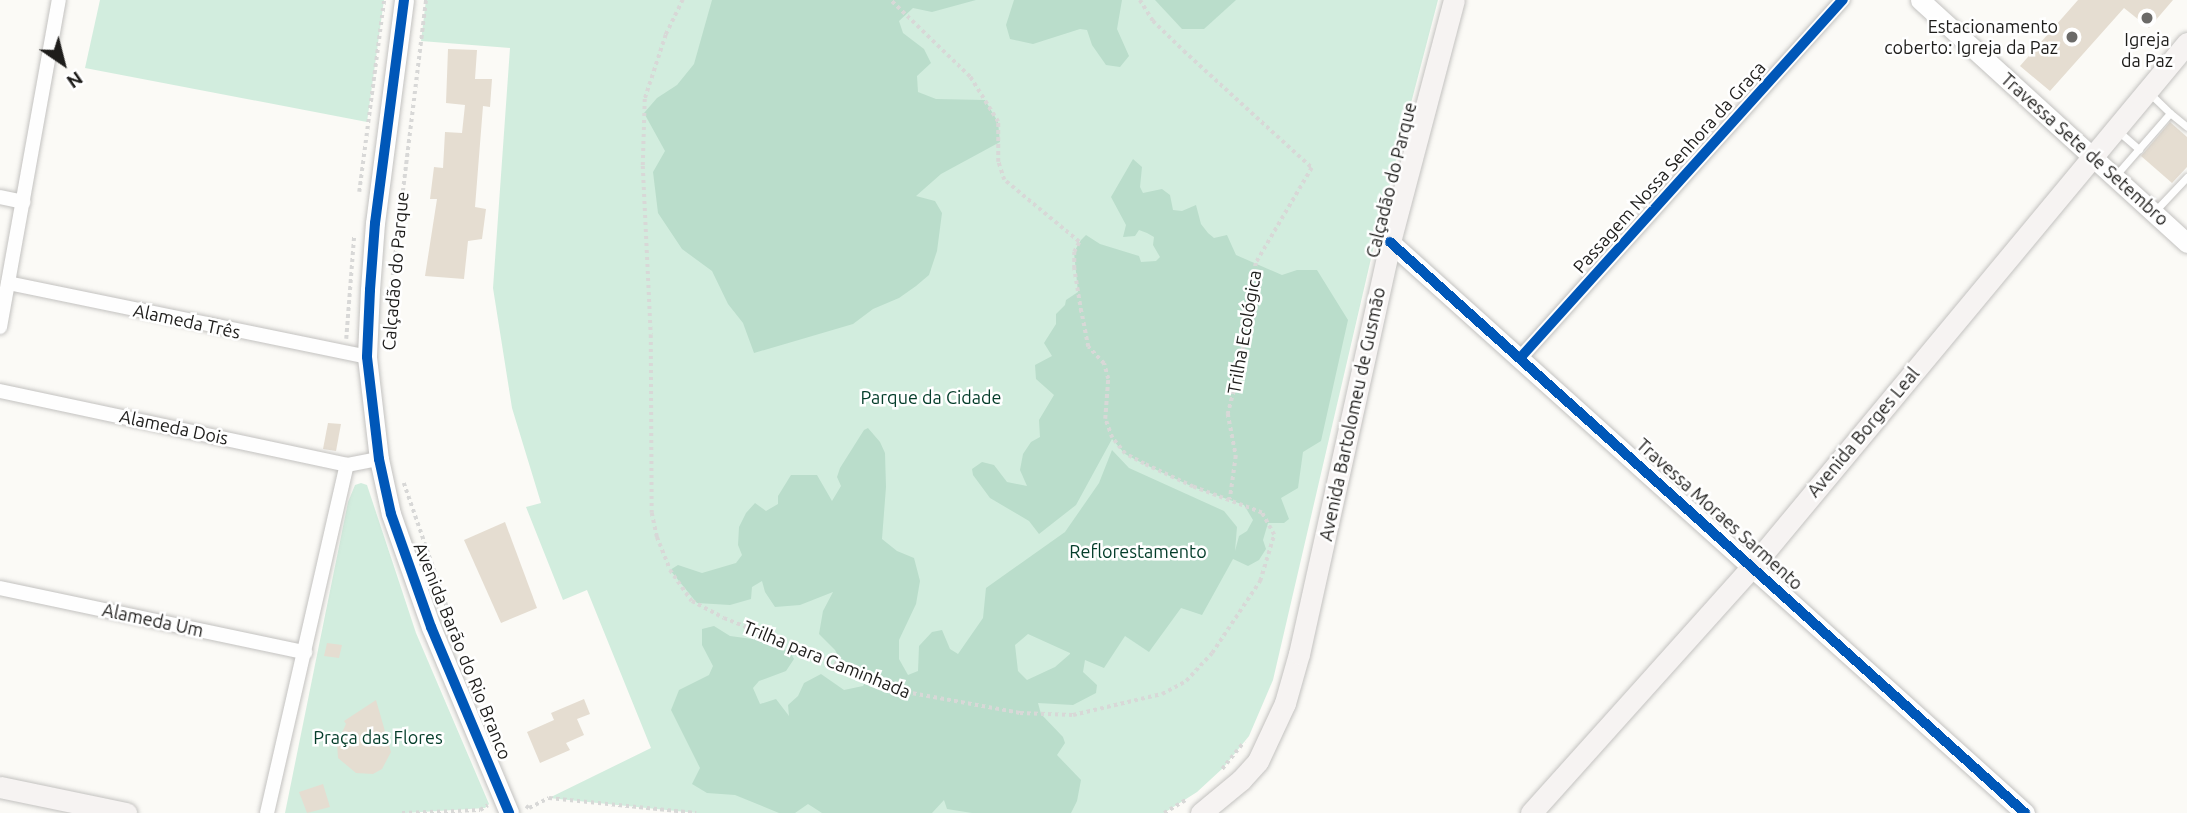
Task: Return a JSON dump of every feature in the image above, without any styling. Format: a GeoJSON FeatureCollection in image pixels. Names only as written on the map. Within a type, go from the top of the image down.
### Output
{"type":"FeatureCollection","features":[{"type":"Feature","properties":{"kind":"main road","name":"Avenida Bartolomeu de Gusmão"},"geometry":{"type":"LineString","coordinates":[[1203,804],[1258,761],[1285,703],[1299,654],[1390,243],[1454,0]]}},
{"type":"Feature","properties":{"kind":"main road","name":"Avenida Borges Leal"},"geometry":{"type":"LineString","coordinates":[[1531,813],[1752,566],[2187,43]]}},
{"type":"Feature","properties":{"kind":"main road"},"geometry":{"type":"LineString","coordinates":[[0,787],[126,813]]}},
{"type":"Feature","properties":{"kind":"street"},"geometry":{"type":"LineString","coordinates":[[0,327],[59,0]]}},
{"type":"Feature","properties":{"kind":"street","name":"Avenida Barão do Rio Branco"},"geometry":{"type":"LineString","coordinates":[[404,0],[375,223],[367,357],[379,459],[391,514],[431,626],[514,807]]}},
{"type":"Feature","properties":{"kind":"street","name":"Passagem Nossa Senhora da Graça"},"geometry":{"type":"LineString","coordinates":[[1521,357],[1843,0]]}},
{"type":"Feature","properties":{"kind":"street","name":"Travessa Sete de Setembro"},"geometry":{"type":"LineString","coordinates":[[1920,0],[2187,243]]}},
{"type":"Feature","properties":{"kind":"street"},"geometry":{"type":"LineString","coordinates":[[0,197],[23,202]]}},
{"type":"Feature","properties":{"kind":"street","name":"Travessa Moraes Sarmento"},"geometry":{"type":"LineString","coordinates":[[1390,243],[1521,357],[2025,813]]}},
{"type":"Feature","properties":{"kind":"street","name":"Alameda Três"},"geometry":{"type":"LineString","coordinates":[[8,283],[367,357]]}},
{"type":"Feature","properties":{"kind":"street","name":"Alameda Dois"},"geometry":{"type":"LineString","coordinates":[[0,391],[347,464]]}},
{"type":"Feature","properties":{"kind":"street"},"geometry":{"type":"LineString","coordinates":[[267,813],[347,464],[379,459]]}},
{"type":"Feature","properties":{"kind":"street","name":"Alameda Um"},"geometry":{"type":"LineString","coordinates":[[0,587],[305,652]]}},
{"type":"Feature","properties":{"kind":"lane"},"geometry":{"type":"LineString","coordinates":[[2146,92],[2187,127]]}},
{"type":"Feature","properties":{"kind":"lane"},"geometry":{"type":"LineString","coordinates":[[2115,176],[2170,113]]}},
{"type":"Feature","properties":{"kind":"lane"},"geometry":{"type":"LineString","coordinates":[[2115,129],[2139,149]]}},
{"type":"Feature","properties":{"kind":"lane"},"geometry":{"type":"LineString","coordinates":[[2154,213],[2187,177]]}},
{"type":"Feature","properties":{"kind":"path"},"geometry":{"type":"LineString","coordinates":[[404,481],[465,657]]}},
{"type":"Feature","properties":{"kind":"path"},"geometry":{"type":"LineString","coordinates":[[1214,776],[1249,736]]}},
{"type":"Feature","properties":{"kind":"path"},"geometry":{"type":"LineString","coordinates":[[402,813],[480,810],[489,804],[485,795]]}},
{"type":"Feature","properties":{"kind":"path"},"geometry":{"type":"LineString","coordinates":[[514,807],[529,808],[549,798],[696,813]]}},
{"type":"Feature","properties":{"kind":"path"},"geometry":{"type":"LineString","coordinates":[[1164,813],[1203,804]]}},
{"type":"Feature","properties":{"kind":"green space"},"geometry":{"type":"Polygon","coordinates":[[[100,0],[384,0],[367,122],[85,68],[100,0]]]}},
{"type":"Feature","properties":{"kind":"green space","name":"Parque da Cidade"},"geometry":{"type":"Polygon","coordinates":[[[426,0],[1438,0],[1376,237],[1273,680],[1249,736],[1223,768],[1197,792],[1164,813],[696,813],[549,798],[651,748],[587,590],[563,600],[526,507],[541,503],[512,408],[493,288],[510,48],[421,41],[426,0]]]}},
{"type":"Feature","properties":{"kind":"green space"},"geometry":{"type":"Polygon","coordinates":[[[712,0],[976,0],[932,12],[913,8],[899,21],[903,33],[924,49],[931,63],[917,76],[918,92],[936,99],[985,100],[998,122],[1000,142],[941,174],[916,196],[935,201],[942,213],[937,251],[929,275],[899,298],[873,309],[853,324],[754,353],[743,323],[728,304],[712,271],[682,249],[658,213],[653,172],[665,151],[644,113],[657,98],[677,85],[694,64],[712,0]]]}},
{"type":"Feature","properties":{"kind":"green space"},"geometry":{"type":"Polygon","coordinates":[[[1014,0],[1122,0],[1117,29],[1129,56],[1120,67],[1106,65],[1092,45],[1087,30],[1080,29],[1033,44],[1010,39],[1006,25],[1014,0]]]}},
{"type":"Feature","properties":{"kind":"green space"},"geometry":{"type":"Polygon","coordinates":[[[1155,0],[1236,0],[1204,29],[1182,29],[1155,0]]]}},
{"type":"Feature","properties":{"kind":"green space","name":"Reflorestamento"},"geometry":{"type":"Polygon","coordinates":[[[1133,159],[1142,167],[1140,187],[1143,193],[1162,189],[1170,195],[1173,210],[1182,211],[1196,205],[1201,224],[1208,233],[1214,238],[1227,235],[1236,255],[1282,275],[1297,270],[1317,270],[1348,320],[1321,441],[1303,452],[1298,488],[1281,498],[1289,519],[1284,523],[1268,523],[1263,540],[1266,549],[1259,560],[1248,566],[1233,559],[1202,615],[1181,608],[1149,652],[1125,636],[1104,668],[1085,660],[1083,672],[1097,685],[1096,693],[1073,705],[1038,703],[1041,714],[1063,737],[1065,743],[1057,755],[1081,780],[1077,801],[1071,813],[972,813],[947,809],[944,800],[932,813],[822,813],[808,804],[795,813],[779,813],[735,795],[707,793],[692,784],[700,768],[671,710],[679,690],[709,675],[713,666],[702,645],[702,629],[714,626],[730,636],[760,640],[790,652],[794,659],[786,671],[759,681],[753,688],[760,704],[776,699],[789,716],[788,705],[798,696],[804,683],[821,674],[844,690],[863,686],[867,678],[845,669],[835,650],[819,634],[823,611],[833,592],[800,605],[775,607],[765,592],[762,581],[752,587],[751,599],[730,605],[697,603],[670,570],[678,565],[702,573],[736,563],[742,555],[738,545],[739,527],[746,513],[755,503],[766,511],[778,504],[778,496],[791,475],[817,475],[832,501],[841,486],[837,477],[840,468],[864,430],[868,428],[885,453],[886,487],[882,539],[897,551],[914,558],[920,581],[916,604],[899,640],[899,659],[908,675],[918,671],[919,646],[932,632],[942,630],[950,649],[958,654],[983,618],[986,588],[1065,532],[1099,483],[1112,450],[1129,468],[1224,511],[1237,527],[1235,551],[1239,536],[1247,531],[1253,520],[1244,505],[1193,487],[1144,464],[1125,454],[1112,439],[1076,505],[1039,534],[1029,521],[990,498],[973,475],[972,469],[982,462],[994,465],[1007,482],[1027,486],[1020,470],[1023,454],[1031,442],[1040,437],[1039,420],[1054,395],[1036,379],[1035,365],[1052,356],[1044,343],[1056,324],[1056,314],[1066,300],[1078,292],[1074,252],[1081,240],[1086,235],[1100,244],[1139,256],[1141,262],[1156,261],[1160,257],[1153,245],[1154,237],[1147,233],[1139,230],[1135,236],[1123,237],[1126,225],[1111,197],[1133,159]],[[1028,634],[1015,645],[1018,671],[1027,680],[1055,667],[1070,653],[1028,634]]]}},
{"type":"Feature","properties":{"kind":"green space","name":"Praça das Flores"},"geometry":{"type":"Polygon","coordinates":[[[355,485],[367,485],[416,633],[489,804],[485,808],[406,813],[285,813],[348,502],[355,485]]]}},
{"type":"Feature","properties":{"kind":"building","name":"Estacionamento coberto: Igreja da Paz"},"geometry":{"type":"Polygon","coordinates":[[[2078,0],[2173,0],[2149,28],[2124,8],[2050,91],[2020,66],[2078,0]]]}},
{"type":"Feature","properties":{"kind":"building"},"geometry":{"type":"Polygon","coordinates":[[[448,49],[477,50],[475,79],[492,79],[490,107],[483,106],[475,207],[486,209],[482,239],[468,241],[464,279],[425,276],[437,199],[430,199],[434,167],[443,168],[445,132],[462,133],[465,105],[446,103],[448,49]]]}},
{"type":"Feature","properties":{"kind":"building"},"geometry":{"type":"Polygon","coordinates":[[[2170,122],[2187,137],[2187,167],[2172,183],[2141,156],[2170,122]]]}},
{"type":"Feature","properties":{"kind":"building"},"geometry":{"type":"Polygon","coordinates":[[[328,423],[341,424],[336,451],[323,449],[328,423]]]}},
{"type":"Feature","properties":{"kind":"building"},"geometry":{"type":"Polygon","coordinates":[[[505,522],[537,608],[501,623],[464,540],[505,522]]]}},
{"type":"Feature","properties":{"kind":"building"},"geometry":{"type":"Polygon","coordinates":[[[327,643],[342,645],[339,658],[324,656],[327,643]]]}},
{"type":"Feature","properties":{"kind":"building"},"geometry":{"type":"Polygon","coordinates":[[[584,699],[590,714],[577,719],[584,735],[566,743],[570,750],[540,763],[527,732],[554,720],[551,713],[584,699]]]}},
{"type":"Feature","properties":{"kind":"building"},"geometry":{"type":"Polygon","coordinates":[[[376,700],[391,752],[382,769],[373,774],[356,773],[338,758],[337,743],[346,724],[344,721],[376,700]]]}},
{"type":"Feature","properties":{"kind":"building"},"geometry":{"type":"Polygon","coordinates":[[[323,784],[330,807],[307,813],[299,792],[323,784]]]}},
{"type":"Feature","properties":{"kind":"cycle path","name":"Calçadão do Parque"},"geometry":{"type":"LineString","coordinates":[[404,0],[375,223],[370,290],[367,357],[379,459],[391,514],[431,627],[509,813]]}},
{"type":"Feature","properties":{"kind":"cycle path"},"geometry":{"type":"LineString","coordinates":[[1521,357],[1843,0]]}},
{"type":"Feature","properties":{"kind":"cycle path","name":"Calçadão do Parque"},"geometry":{"type":"LineString","coordinates":[[1390,242],[2025,813]]}},
{"type":"Feature","properties":{"kind":"place","name":"Igreja da Paz"},"geometry":{"type":"Point","coordinates":[2147,18]}},
{"type":"Feature","properties":{"kind":"place","name":"Estacionamento coberto: Igreja da Paz"},"geometry":{"type":"Point","coordinates":[2072,37]}}]}
